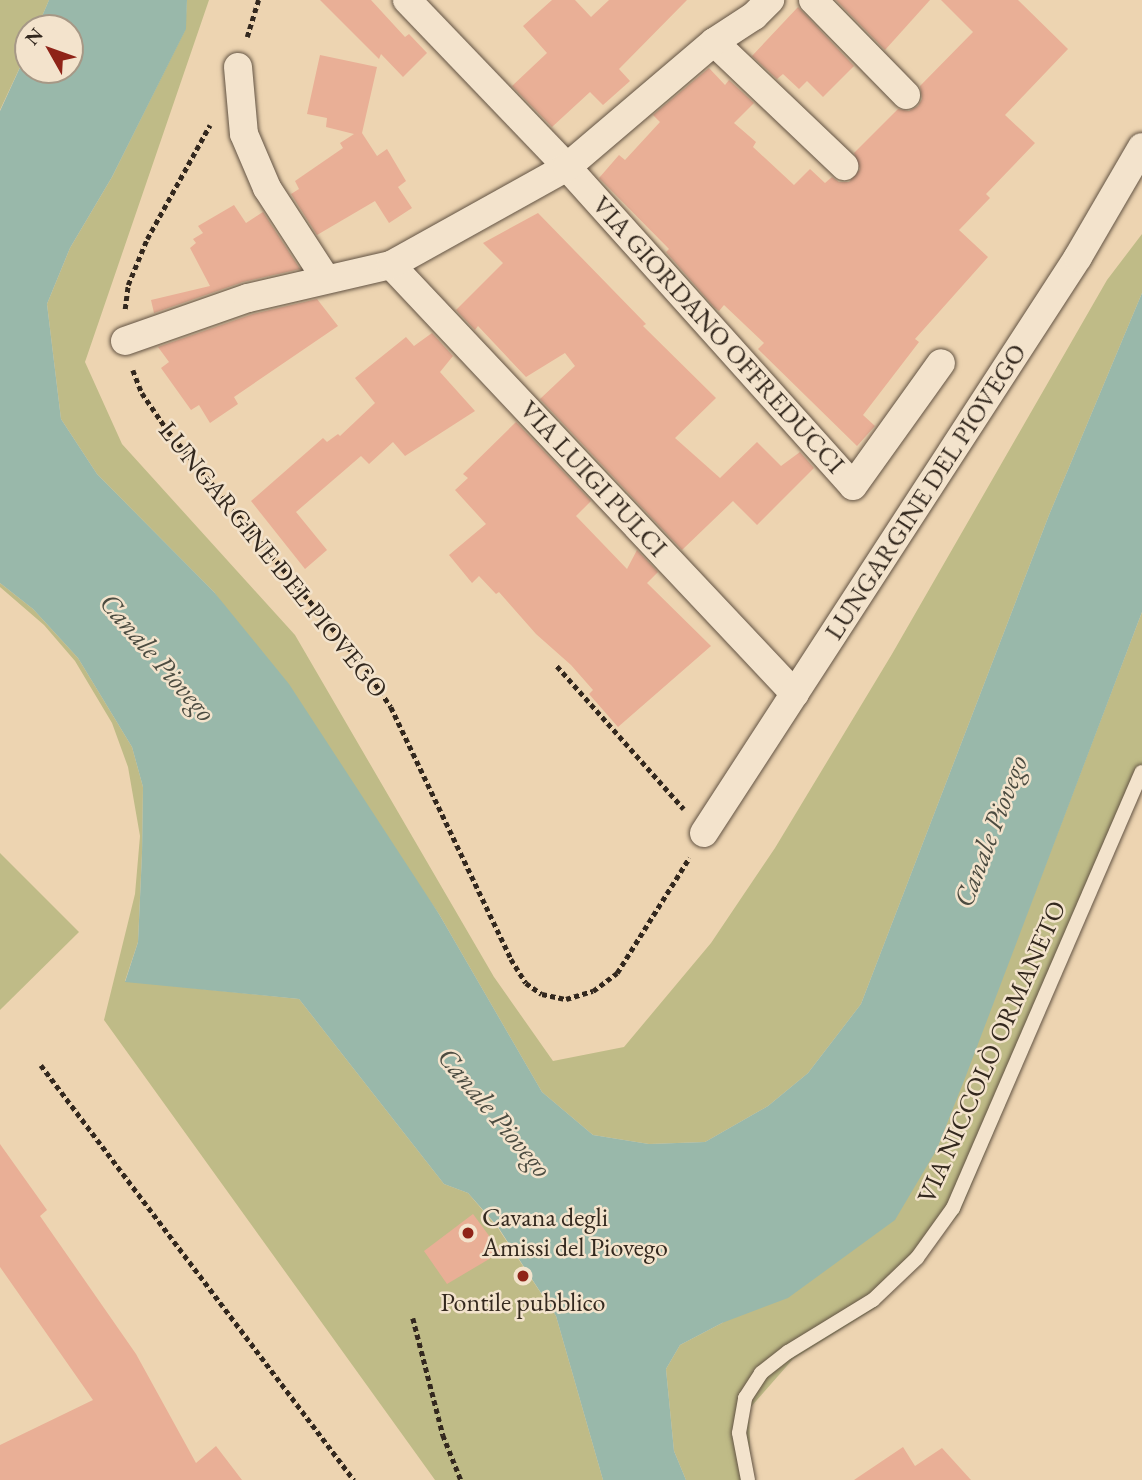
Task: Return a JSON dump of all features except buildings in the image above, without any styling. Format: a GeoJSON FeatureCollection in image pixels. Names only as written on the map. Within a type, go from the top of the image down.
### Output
{"type":"FeatureCollection","features":[{"type":"Feature","properties":{"kind":"street"},"geometry":{"type":"LineString","coordinates":[[407,0],[567,167]]}},
{"type":"Feature","properties":{"kind":"street"},"geometry":{"type":"LineString","coordinates":[[813,0],[906,95]]}},
{"type":"Feature","properties":{"kind":"street"},"geometry":{"type":"LineString","coordinates":[[125,341],[248,298],[391,265],[567,167],[754,5]]}},
{"type":"Feature","properties":{"kind":"street"},"geometry":{"type":"LineString","coordinates":[[714,42],[844,166]]}},
{"type":"Feature","properties":{"kind":"street"},"geometry":{"type":"LineString","coordinates":[[238,67],[244,134],[267,188],[326,279]]}},
{"type":"Feature","properties":{"kind":"street","name":"LUNGARGINE DEL PIOVEGO"},"geometry":{"type":"LineString","coordinates":[[705,833],[1078,257],[1142,147]]}},
{"type":"Feature","properties":{"kind":"street","name":"VIA GIORDANO OFFREDUCCI"},"geometry":{"type":"LineString","coordinates":[[567,167],[853,486],[941,363]]}},
{"type":"Feature","properties":{"kind":"street","name":"VIA LUIGI PULCI"},"geometry":{"type":"LineString","coordinates":[[391,265],[795,694]]}},
{"type":"Feature","properties":{"kind":"lane","name":"VIA NICCOLÒ ORMANETO"},"geometry":{"type":"LineString","coordinates":[[748,1480],[739,1433],[745,1398],[761,1373],[788,1352],[873,1300],[917,1258],[953,1208],[1142,772]]}},
{"type":"Feature","properties":{"kind":"path"},"geometry":{"type":"LineString","coordinates":[[238,67],[258,0]]}},
{"type":"Feature","properties":{"kind":"path","name":"LUNGARGINE DEL PIOVEGO"},"geometry":{"type":"LineString","coordinates":[[215,116],[146,239],[128,285],[125,341],[142,393],[168,431],[360,663],[391,707],[526,983],[542,994],[566,999],[593,991],[617,973],[705,833]]}},
{"type":"Feature","properties":{"kind":"path"},"geometry":{"type":"LineString","coordinates":[[556,666],[705,833]]}},
{"type":"Feature","properties":{"kind":"path"},"geometry":{"type":"LineString","coordinates":[[41,1065],[354,1480]]}},
{"type":"Feature","properties":{"kind":"path"},"geometry":{"type":"LineString","coordinates":[[413,1318],[443,1435],[461,1480]]}},
{"type":"Feature","properties":{"kind":"shaded area"},"geometry":{"type":"Polygon","coordinates":[[[0,0],[49,0],[43,14],[14,14],[14,80],[0,110],[0,0]]]}},
{"type":"Feature","properties":{"kind":"shaded area"},"geometry":{"type":"Polygon","coordinates":[[[187,0],[209,0],[85,362],[122,444],[295,635],[494,977],[553,1061],[624,1047],[711,943],[775,848],[892,654],[1107,280],[1142,234],[1142,293],[1049,515],[861,1004],[808,1073],[768,1106],[705,1142],[649,1144],[593,1135],[542,1092],[439,914],[214,592],[97,474],[61,419],[47,304],[70,248],[112,177],[185,30],[187,0]]]}},
{"type":"Feature","properties":{"kind":"shaded area"},"geometry":{"type":"Polygon","coordinates":[[[0,583],[33,609],[78,658],[132,747],[143,787],[142,853],[138,942],[125,981],[299,999],[444,1184],[468,1193],[498,1228],[556,1316],[603,1480],[435,1480],[104,1020],[135,894],[140,836],[128,767],[112,723],[75,661],[44,625],[0,587],[0,583]]]}},
{"type":"Feature","properties":{"kind":"shaded area"},"geometry":{"type":"Polygon","coordinates":[[[1142,612],[1142,785],[959,1214],[877,1307],[793,1359],[749,1409],[751,1480],[686,1480],[674,1451],[666,1369],[680,1345],[722,1323],[937,1149],[1142,612]]]}},
{"type":"Feature","properties":{"kind":"shaded area"},"geometry":{"type":"Polygon","coordinates":[[[0,853],[79,932],[0,1010],[0,853]]]}},
{"type":"Feature","properties":{"kind":"water","name":"Canale Piovego"},"geometry":{"type":"Polygon","coordinates":[[[49,0],[187,0],[186,29],[112,177],[70,248],[47,304],[61,419],[97,474],[214,592],[289,684],[439,914],[542,1092],[593,1135],[649,1144],[705,1142],[768,1106],[808,1073],[861,1004],[1049,515],[1142,293],[1142,612],[967,1073],[937,1149],[895,1220],[788,1298],[722,1323],[680,1345],[666,1369],[674,1451],[686,1480],[603,1480],[556,1316],[498,1227],[468,1193],[444,1184],[299,999],[125,982],[138,942],[142,853],[143,787],[132,747],[78,658],[33,609],[0,583],[0,111],[14,80],[14,84],[84,84],[84,14],[43,14],[49,0]]]}},
{"type":"Feature","properties":{"kind":"place","name":"Cavana degli Amissi del Piovego"},"geometry":{"type":"Point","coordinates":[468,1233]}},
{"type":"Feature","properties":{"kind":"place","name":"Pontile pubblico"},"geometry":{"type":"Point","coordinates":[523,1276]}}]}
